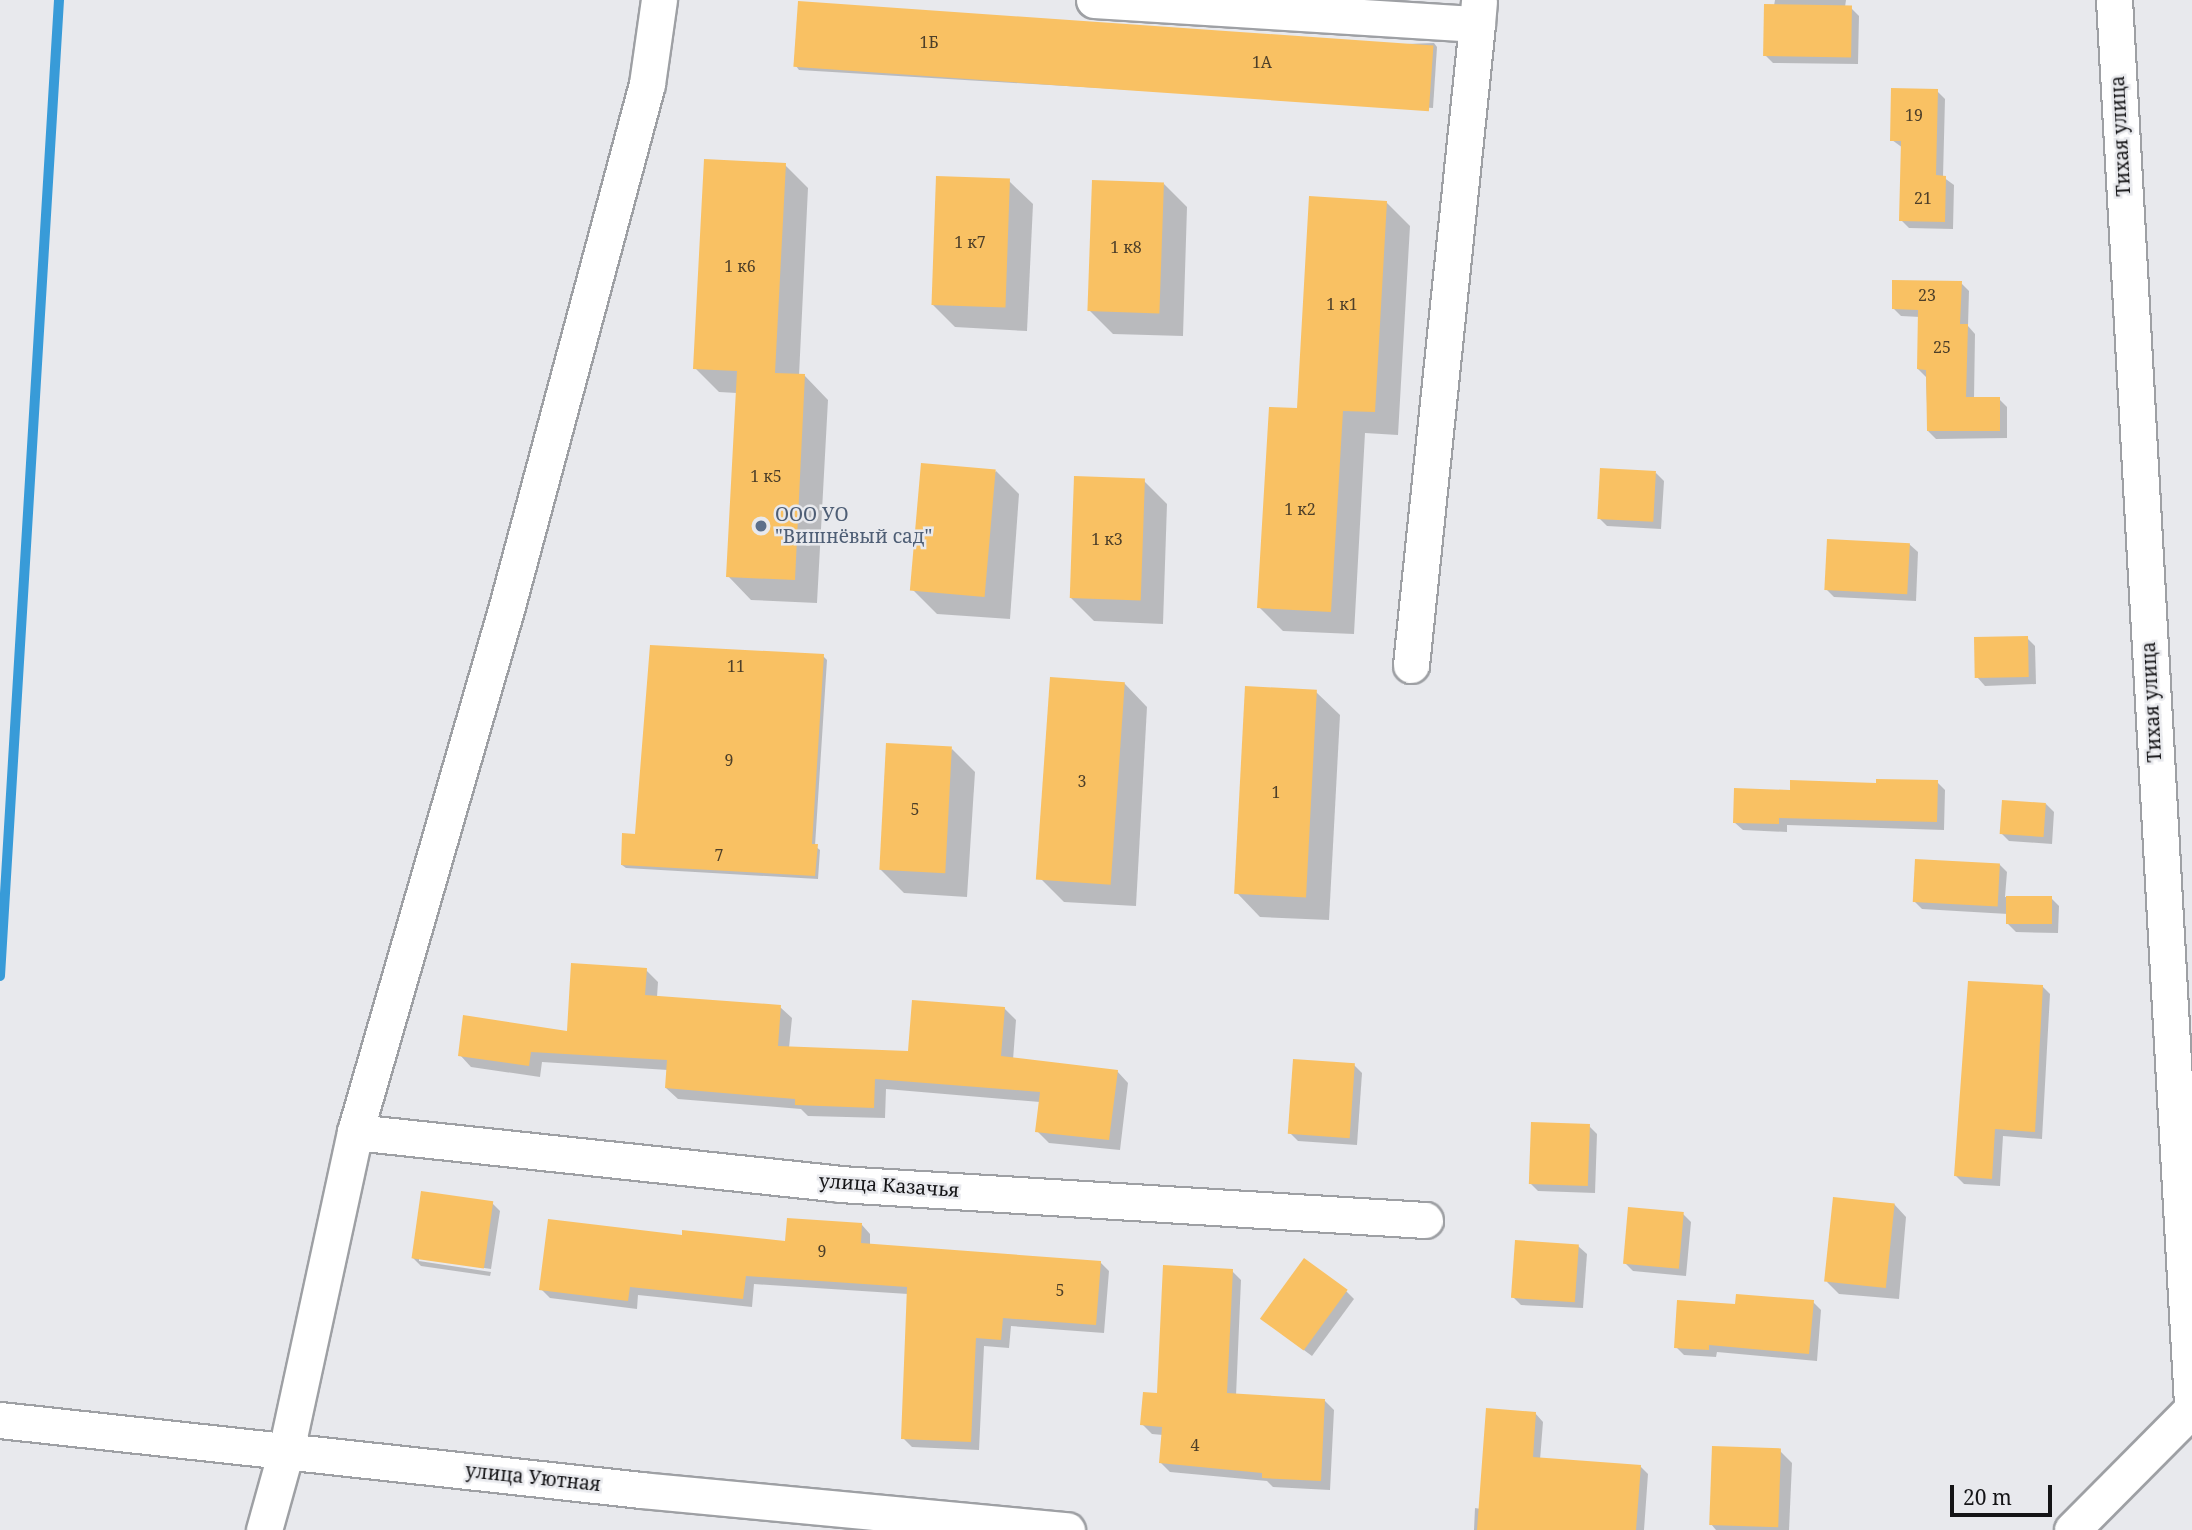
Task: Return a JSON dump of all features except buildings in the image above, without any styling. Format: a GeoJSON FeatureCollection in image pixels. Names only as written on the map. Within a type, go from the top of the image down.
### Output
{"type":"FeatureCollection","features":[{"type":"Feature","properties":{"kind":"street"},"geometry":{"type":"LineString","coordinates":[[264,1530],[286,1451],[355,1132],[503,620],[647,85],[659,0]]}},
{"type":"Feature","properties":{"kind":"street"},"geometry":{"type":"LineString","coordinates":[[1094,0],[1478,12],[1411,665]]}},
{"type":"Feature","properties":{"kind":"street","name":"Тихая улица"},"geometry":{"type":"LineString","coordinates":[[2114,0],[2192,1406]]}},
{"type":"Feature","properties":{"kind":"street","name":"улица Казачья"},"geometry":{"type":"LineString","coordinates":[[355,1132],[840,1184],[1425,1220]]}},
{"type":"Feature","properties":{"kind":"street"},"geometry":{"type":"LineString","coordinates":[[2072,1530],[2192,1406]]}},
{"type":"Feature","properties":{"kind":"street","name":"улица Уютная"},"geometry":{"type":"LineString","coordinates":[[0,1420],[641,1490],[1067,1530]]}},
{"type":"Feature","properties":{"kind":"waterway"},"geometry":{"type":"LineString","coordinates":[[0,976],[59,0]]}},
{"type":"Feature","properties":{"kind":"place","name":"ООО УО \"Вишнёвый сад\""},"geometry":{"type":"Point","coordinates":[761,526]}}]}
